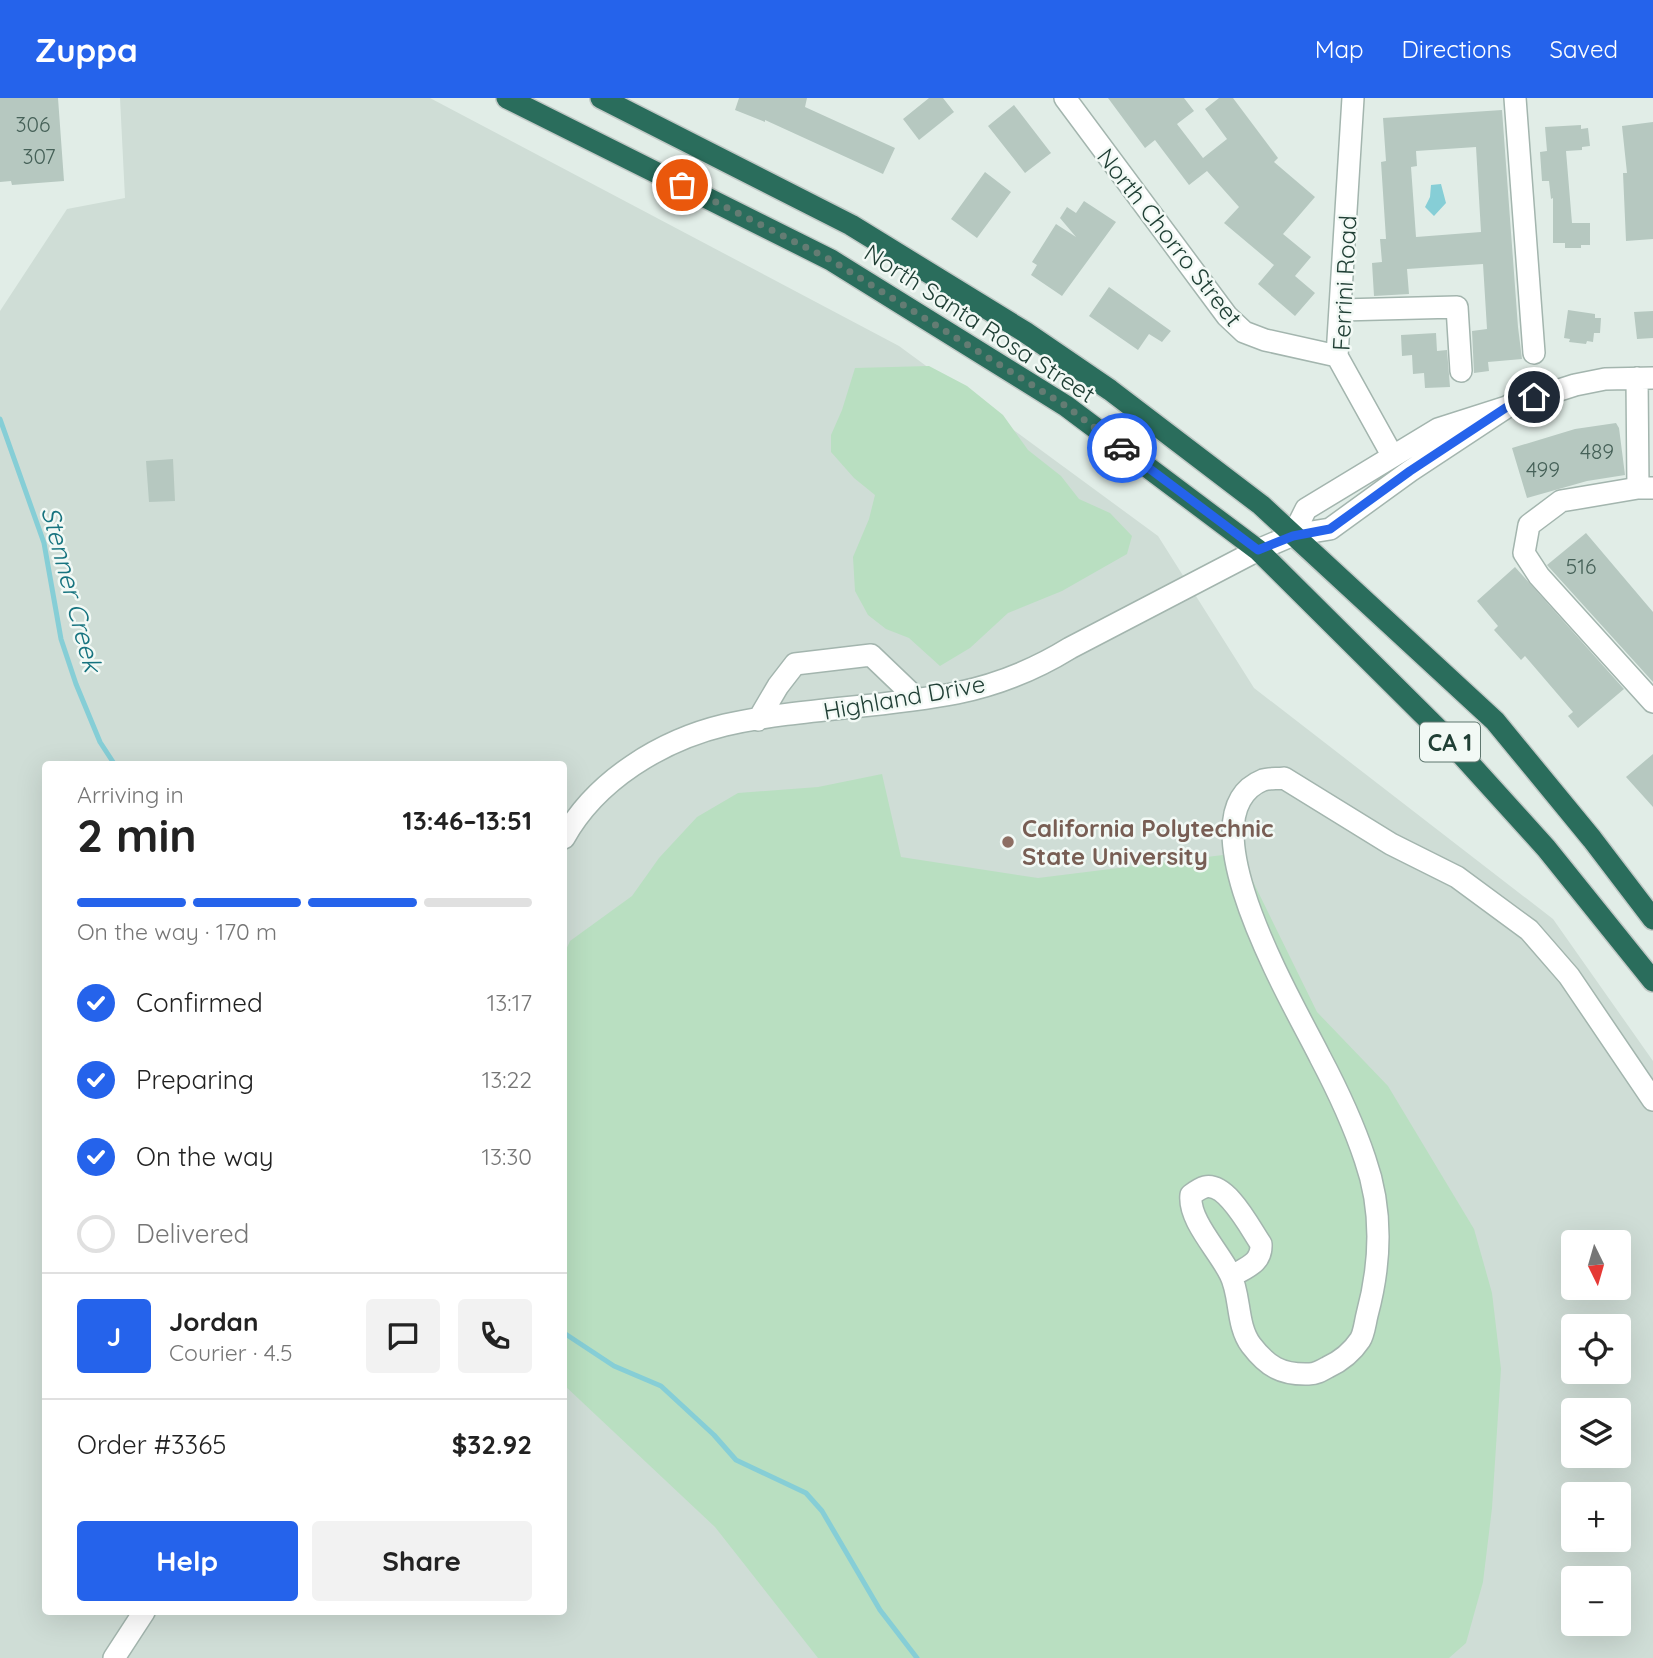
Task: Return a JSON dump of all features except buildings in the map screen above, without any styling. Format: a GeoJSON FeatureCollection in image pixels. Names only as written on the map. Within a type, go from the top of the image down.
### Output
{"type":"FeatureCollection","features":[{"type":"Feature","properties":{"kind":"highway","name":"North Santa Rosa Street"},"geometry":{"type":"LineString","coordinates":[[507,98],[831,260],[1066,406],[1258,550],[1441,732],[1546,848],[1653,981]]}},
{"type":"Feature","properties":{"kind":"highway","name":"North Santa Rosa Street"},"geometry":{"type":"LineString","coordinates":[[601,98],[851,225],[1025,332],[1110,390],[1261,505],[1494,721],[1592,839],[1653,919]]}},
{"type":"Feature","properties":{"kind":"street","name":"North Chorro Street"},"geometry":{"type":"LineString","coordinates":[[1065,98],[1227,316],[1244,332],[1265,340],[1337,356]]}},
{"type":"Feature","properties":{"kind":"street","name":"Ferrini Road"},"geometry":{"type":"LineString","coordinates":[[1353,98],[1337,356],[1392,455]]}},
{"type":"Feature","properties":{"kind":"street"},"geometry":{"type":"LineString","coordinates":[[1515,98],[1534,353]]}},
{"type":"Feature","properties":{"kind":"street"},"geometry":{"type":"LineString","coordinates":[[1341,310],[1457,307],[1461,371]]}},
{"type":"Feature","properties":{"kind":"street","name":"Highland Drive"},"geometry":{"type":"LineString","coordinates":[[1293,536],[1306,509],[1438,429],[1575,385],[1605,379],[1645,378]]}},
{"type":"Feature","properties":{"kind":"street"},"geometry":{"type":"LineString","coordinates":[[1645,378],[1645,488],[1562,501],[1530,525],[1524,553],[1539,576],[1653,702]]}},
{"type":"Feature","properties":{"kind":"street","name":"Highland Drive"},"geometry":{"type":"LineString","coordinates":[[567,832],[603,788],[640,761],[709,730],[758,720],[959,693],[1048,662],[1258,550],[1293,536],[1330,529],[1410,471],[1513,403]]}},
{"type":"Feature","properties":{"kind":"street"},"geometry":{"type":"LineString","coordinates":[[758,720],[778,685],[795,664],[872,655],[917,699]]}},
{"type":"Feature","properties":{"kind":"street"},"geometry":{"type":"LineString","coordinates":[[1232,1276],[1248,1342],[1267,1364],[1292,1375],[1315,1374],[1341,1361],[1361,1339],[1378,1260],[1379,1228],[1374,1182],[1352,1119],[1258,933],[1237,877],[1234,815],[1245,793],[1264,779],[1284,778],[1391,844],[1457,877],[1529,930],[1569,976],[1653,1100]]}},
{"type":"Feature","properties":{"kind":"street"},"geometry":{"type":"LineString","coordinates":[[114,1658],[142,1615]]}},
{"type":"Feature","properties":{"kind":"shaded area","name":"California Polytechnic State University"},"geometry":{"type":"Polygon","coordinates":[[[120,98],[430,98],[899,346],[1158,536],[1254,688],[1553,919],[1653,1061],[1653,1658],[0,1658],[0,311],[67,209],[125,198],[120,98]]]}},
{"type":"Feature","properties":{"kind":"green space"},"geometry":{"type":"Polygon","coordinates":[[[929,366],[967,386],[1003,415],[1028,450],[1061,476],[1079,499],[1110,513],[1132,536],[1127,554],[1062,591],[1008,613],[970,648],[940,666],[909,638],[886,629],[868,615],[855,591],[853,557],[869,519],[875,495],[854,478],[831,452],[831,435],[855,368],[929,366]]]}},
{"type":"Feature","properties":{"kind":"green space"},"geometry":{"type":"Polygon","coordinates":[[[882,774],[901,857],[1038,878],[1239,853],[1317,1012],[1388,1086],[1474,1229],[1492,1293],[1501,1369],[1492,1508],[1483,1582],[1466,1643],[1449,1658],[818,1658],[715,1527],[567,1388],[567,948],[570,941],[632,896],[659,858],[697,817],[738,793],[818,787],[882,774]]]}},
{"type":"Feature","properties":{"kind":"water"},"geometry":{"type":"Polygon","coordinates":[[[1441,184],[1446,203],[1434,216],[1425,207],[1430,197],[1431,185],[1441,184]]]}},
{"type":"Feature","properties":{"kind":"waterway","name":"Stenner Creek"},"geometry":{"type":"LineString","coordinates":[[0,419],[44,543],[61,639],[100,742],[112,761]]}},
{"type":"Feature","properties":{"kind":"waterway","name":"Stenner Creek"},"geometry":{"type":"LineString","coordinates":[[567,1335],[614,1366],[661,1386],[714,1435],[736,1460],[806,1493],[822,1511],[880,1610],[917,1658]]}},
{"type":"Feature","properties":{"kind":"way so far"},"geometry":{"type":"LineString","coordinates":[[682,185],[831,260],[1066,406],[1122,448]]}},
{"type":"Feature","properties":{"kind":"place","name":"California Polytechnic State University"},"geometry":{"type":"Point","coordinates":[1008,842]}},
{"type":"Feature","properties":{"kind":"route"},"geometry":{"type":"LineString","coordinates":[[1122,448],[1258,550],[1293,536],[1330,529],[1410,471],[1513,403],[1534,397]]}}]}
